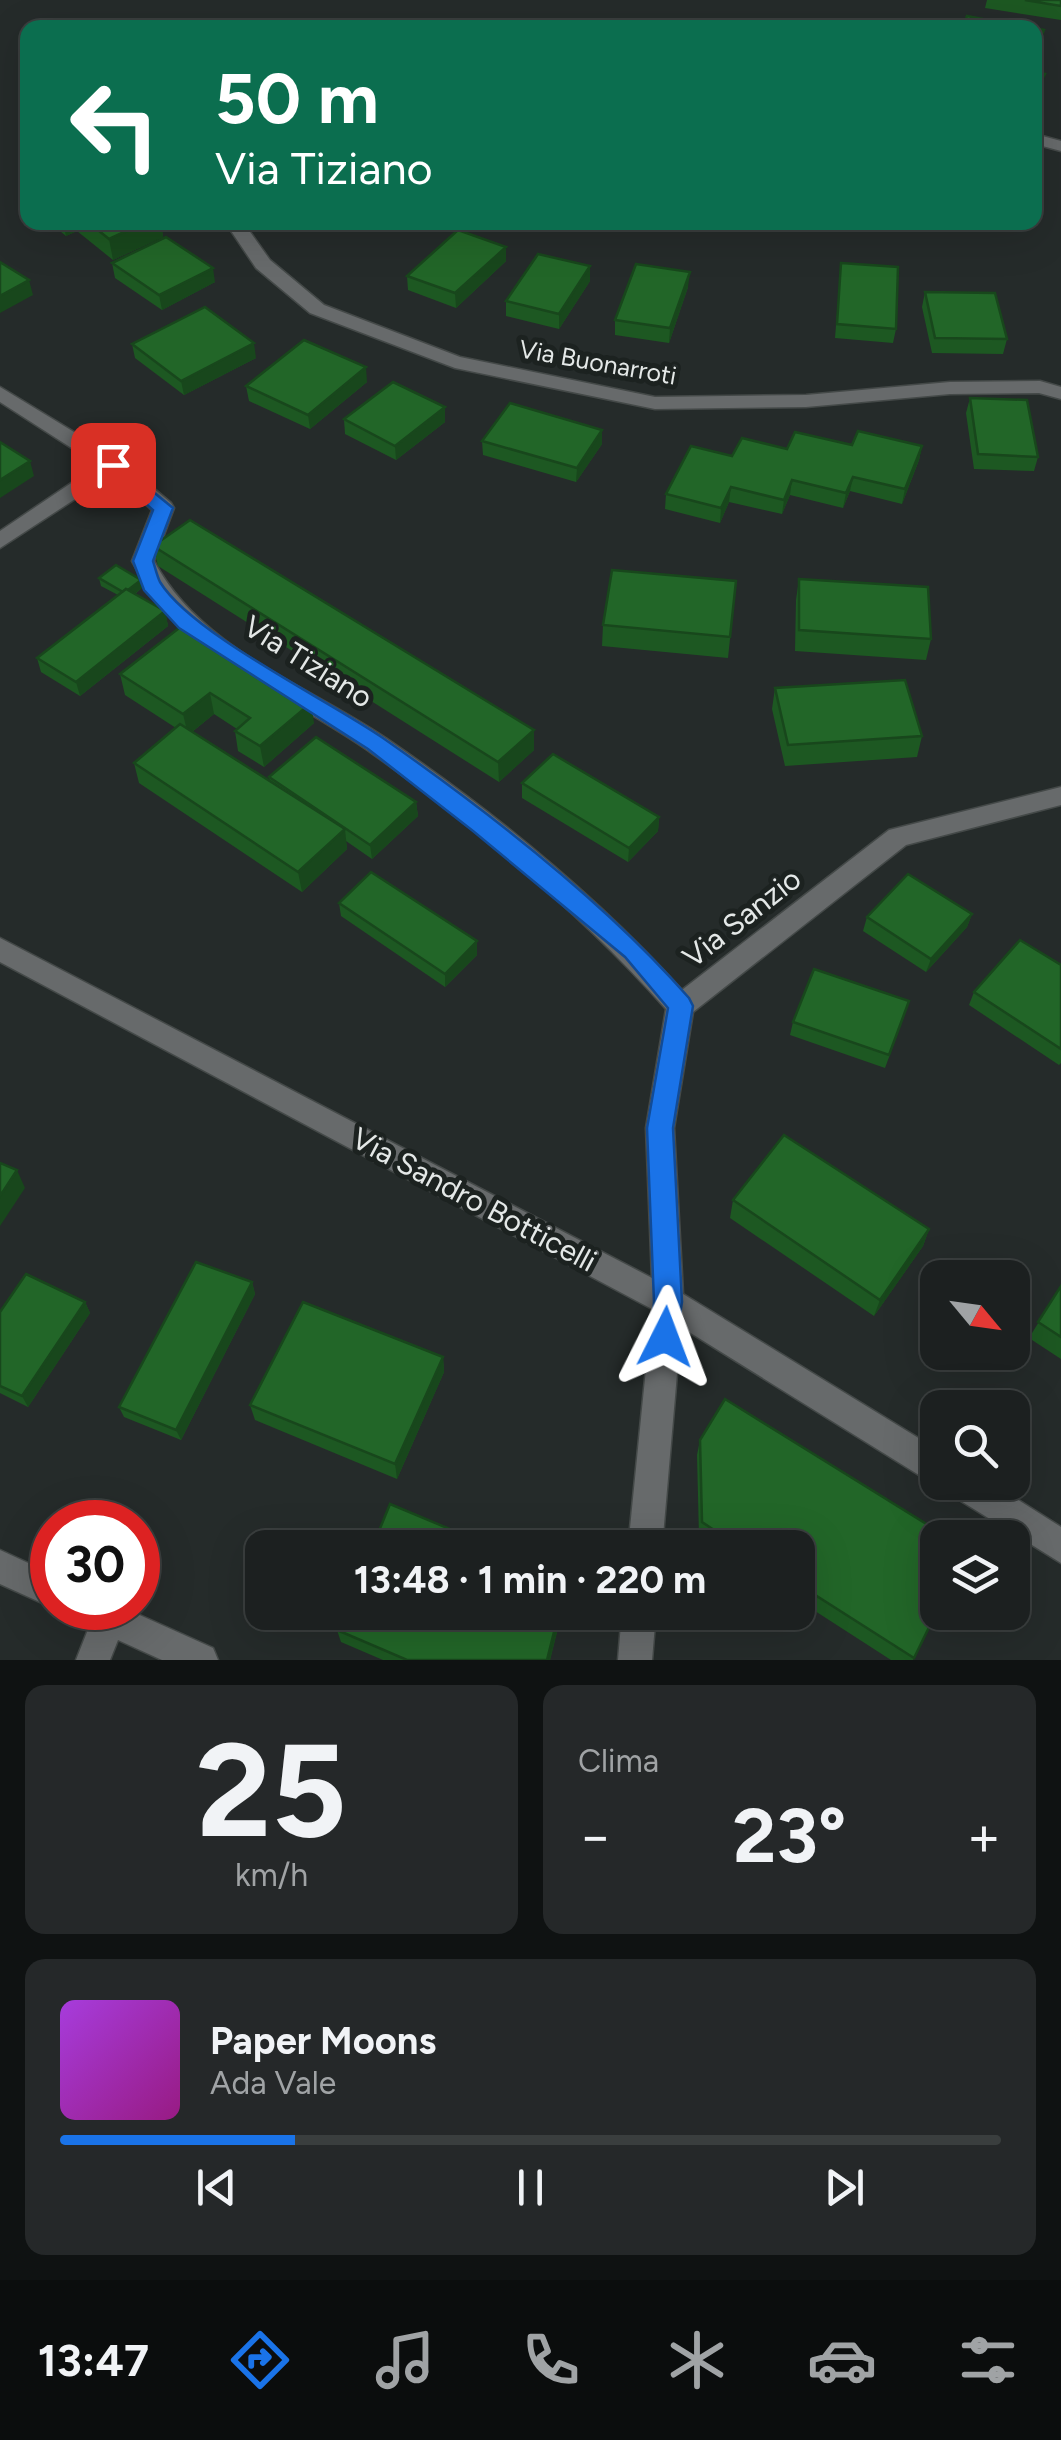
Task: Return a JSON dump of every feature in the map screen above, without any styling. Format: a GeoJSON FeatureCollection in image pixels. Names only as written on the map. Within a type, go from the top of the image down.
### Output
{"type":"FeatureCollection","features":[{"type":"Feature","properties":{"kind":"street","name":"Via Buonarroti"},"geometry":{"type":"LineString","coordinates":[[239,230],[262,264],[317,308],[454,362],[655,403],[806,400],[950,388],[1040,388],[1061,393]]}},
{"type":"Feature","properties":{"kind":"street","name":"Via Tiziano"},"geometry":{"type":"LineString","coordinates":[[0,394],[113,465],[163,508],[143,561],[151,585],[186,623],[376,744],[481,824],[633,950],[680,1006]]}},
{"type":"Feature","properties":{"kind":"street"},"geometry":{"type":"LineString","coordinates":[[0,541],[113,465]]}},
{"type":"Feature","properties":{"kind":"street","name":"Via Sanzio"},"geometry":{"type":"LineString","coordinates":[[647,1530],[668,1302],[660,1128],[680,1006],[734,968],[898,837],[1061,796]]}},
{"type":"Feature","properties":{"kind":"street","name":"Via Sandro Botticelli"},"geometry":{"type":"LineString","coordinates":[[0,949],[668,1302],[920,1458]]}},
{"type":"Feature","properties":{"kind":"street"},"geometry":{"type":"LineString","coordinates":[[988,1500],[1061,1546]]}},
{"type":"Feature","properties":{"kind":"street"},"geometry":{"type":"LineString","coordinates":[[0,1567],[30,1581]]}},
{"type":"Feature","properties":{"kind":"street"},"geometry":{"type":"LineString","coordinates":[[92,1660],[96,1630]]}},
{"type":"Feature","properties":{"kind":"street"},"geometry":{"type":"LineString","coordinates":[[135,1630],[201,1660]]}},
{"type":"Feature","properties":{"kind":"street"},"geometry":{"type":"LineString","coordinates":[[635,1660],[638,1630]]}},
{"type":"Feature","properties":{"kind":"building"},"geometry":{"type":"Polygon","coordinates":[[[1025,0],[1061,0],[1061,6],[1025,0]]]}},
{"type":"Feature","properties":{"kind":"building"},"geometry":{"type":"Polygon","coordinates":[[[98,230],[129,230],[109,239],[98,230]]]}},
{"type":"Feature","properties":{"kind":"building"},"geometry":{"type":"Polygon","coordinates":[[[458,230],[506,247],[455,293],[407,276],[458,230]]]}},
{"type":"Feature","properties":{"kind":"building"},"geometry":{"type":"Polygon","coordinates":[[[166,237],[213,268],[159,295],[112,263],[166,237]]]}},
{"type":"Feature","properties":{"kind":"building"},"geometry":{"type":"Polygon","coordinates":[[[538,254],[590,266],[559,314],[506,301],[538,254]]]}},
{"type":"Feature","properties":{"kind":"building"},"geometry":{"type":"Polygon","coordinates":[[[0,262],[29,280],[0,296],[0,262]]]}},
{"type":"Feature","properties":{"kind":"building"},"geometry":{"type":"Polygon","coordinates":[[[841,263],[898,267],[896,329],[837,324],[841,263]]]}},
{"type":"Feature","properties":{"kind":"building"},"geometry":{"type":"Polygon","coordinates":[[[636,264],[690,272],[670,328],[615,320],[636,264]]]}},
{"type":"Feature","properties":{"kind":"building"},"geometry":{"type":"Polygon","coordinates":[[[925,292],[995,293],[1007,339],[935,338],[925,292]]]}},
{"type":"Feature","properties":{"kind":"building"},"geometry":{"type":"Polygon","coordinates":[[[205,307],[254,343],[181,381],[132,344],[205,307]]]}},
{"type":"Feature","properties":{"kind":"building"},"geometry":{"type":"Polygon","coordinates":[[[304,340],[366,367],[308,415],[246,386],[304,340]]]}},
{"type":"Feature","properties":{"kind":"building"},"geometry":{"type":"Polygon","coordinates":[[[393,382],[445,407],[395,446],[344,419],[393,382]]]}},
{"type":"Feature","properties":{"kind":"building"},"geometry":{"type":"Polygon","coordinates":[[[970,398],[1027,400],[1038,457],[978,454],[970,398]]]}},
{"type":"Feature","properties":{"kind":"building"},"geometry":{"type":"Polygon","coordinates":[[[510,403],[602,430],[577,468],[482,441],[510,403]]]}},
{"type":"Feature","properties":{"kind":"building"},"geometry":{"type":"Polygon","coordinates":[[[858,431],[922,446],[905,489],[853,477],[846,493],[792,480],[784,500],[731,487],[721,508],[666,494],[691,446],[732,456],[742,438],[787,449],[795,432],[852,445],[858,431]]]}},
{"type":"Feature","properties":{"kind":"building"},"geometry":{"type":"Polygon","coordinates":[[[0,442],[30,461],[0,480],[0,442]]]}},
{"type":"Feature","properties":{"kind":"building"},"geometry":{"type":"Polygon","coordinates":[[[190,520],[534,730],[498,762],[153,546],[190,520]]]}},
{"type":"Feature","properties":{"kind":"building"},"geometry":{"type":"Polygon","coordinates":[[[116,565],[141,580],[123,592],[99,578],[116,565]]]}},
{"type":"Feature","properties":{"kind":"building"},"geometry":{"type":"Polygon","coordinates":[[[612,570],[736,581],[730,637],[603,625],[612,570]]]}},
{"type":"Feature","properties":{"kind":"building"},"geometry":{"type":"Polygon","coordinates":[[[799,579],[928,587],[931,639],[799,630],[799,579]]]}},
{"type":"Feature","properties":{"kind":"building"},"geometry":{"type":"Polygon","coordinates":[[[126,589],[165,611],[76,682],[37,658],[126,589]]]}},
{"type":"Feature","properties":{"kind":"building"},"geometry":{"type":"Polygon","coordinates":[[[183,625],[311,703],[260,746],[235,731],[250,718],[210,693],[183,714],[120,674],[183,625]]]}},
{"type":"Feature","properties":{"kind":"building"},"geometry":{"type":"Polygon","coordinates":[[[905,680],[922,736],[788,745],[775,688],[905,680]]]}},
{"type":"Feature","properties":{"kind":"building"},"geometry":{"type":"Polygon","coordinates":[[[180,724],[345,829],[298,872],[134,763],[180,724]]]}},
{"type":"Feature","properties":{"kind":"building"},"geometry":{"type":"Polygon","coordinates":[[[316,737],[416,802],[370,845],[269,777],[316,737]]]}},
{"type":"Feature","properties":{"kind":"building"},"geometry":{"type":"Polygon","coordinates":[[[553,754],[659,817],[629,848],[522,783],[553,754]]]}},
{"type":"Feature","properties":{"kind":"building"},"geometry":{"type":"Polygon","coordinates":[[[371,872],[477,941],[445,974],[339,903],[371,872]]]}},
{"type":"Feature","properties":{"kind":"building"},"geometry":{"type":"Polygon","coordinates":[[[908,874],[972,914],[931,959],[867,917],[908,874]]]}},
{"type":"Feature","properties":{"kind":"building"},"geometry":{"type":"Polygon","coordinates":[[[1020,940],[1061,965],[1061,1049],[974,992],[1020,940]]]}},
{"type":"Feature","properties":{"kind":"building"},"geometry":{"type":"Polygon","coordinates":[[[814,969],[909,1001],[889,1055],[793,1022],[814,969]]]}},
{"type":"Feature","properties":{"kind":"building"},"geometry":{"type":"Polygon","coordinates":[[[784,1135],[929,1229],[880,1300],[733,1200],[784,1135]]]}},
{"type":"Feature","properties":{"kind":"building"},"geometry":{"type":"Polygon","coordinates":[[[0,1163],[17,1170],[0,1196],[0,1163]]]}},
{"type":"Feature","properties":{"kind":"building"},"geometry":{"type":"Polygon","coordinates":[[[196,1262],[252,1282],[176,1430],[119,1407],[196,1262]]]}},
{"type":"Feature","properties":{"kind":"building"},"geometry":{"type":"Polygon","coordinates":[[[26,1274],[85,1302],[22,1396],[0,1386],[0,1312],[26,1274]]]}},
{"type":"Feature","properties":{"kind":"building"},"geometry":{"type":"Polygon","coordinates":[[[1061,1286],[1061,1337],[1038,1322],[1061,1286]]]}},
{"type":"Feature","properties":{"kind":"building"},"geometry":{"type":"Polygon","coordinates":[[[303,1302],[443,1357],[395,1464],[250,1405],[303,1302]]]}},
{"type":"Feature","properties":{"kind":"building"},"geometry":{"type":"Polygon","coordinates":[[[725,1399],[920,1520],[920,1630],[928,1630],[914,1658],[815,1595],[815,1530],[714,1530],[702,1522],[700,1440],[725,1399]]]}},
{"type":"Feature","properties":{"kind":"building"},"geometry":{"type":"Polygon","coordinates":[[[390,1504],[452,1530],[379,1530],[390,1504]]]}},
{"type":"Feature","properties":{"kind":"building"},"geometry":{"type":"Polygon","coordinates":[[[337,1630],[554,1630],[547,1660],[407,1660],[337,1630]]]}},
{"type":"Feature","properties":{"kind":"route"},"geometry":{"type":"LineString","coordinates":[[113,465],[163,508],[143,561],[151,585],[186,623],[376,744],[481,824],[633,950],[680,1006],[660,1128],[668,1302],[665,1337]]}}]}
